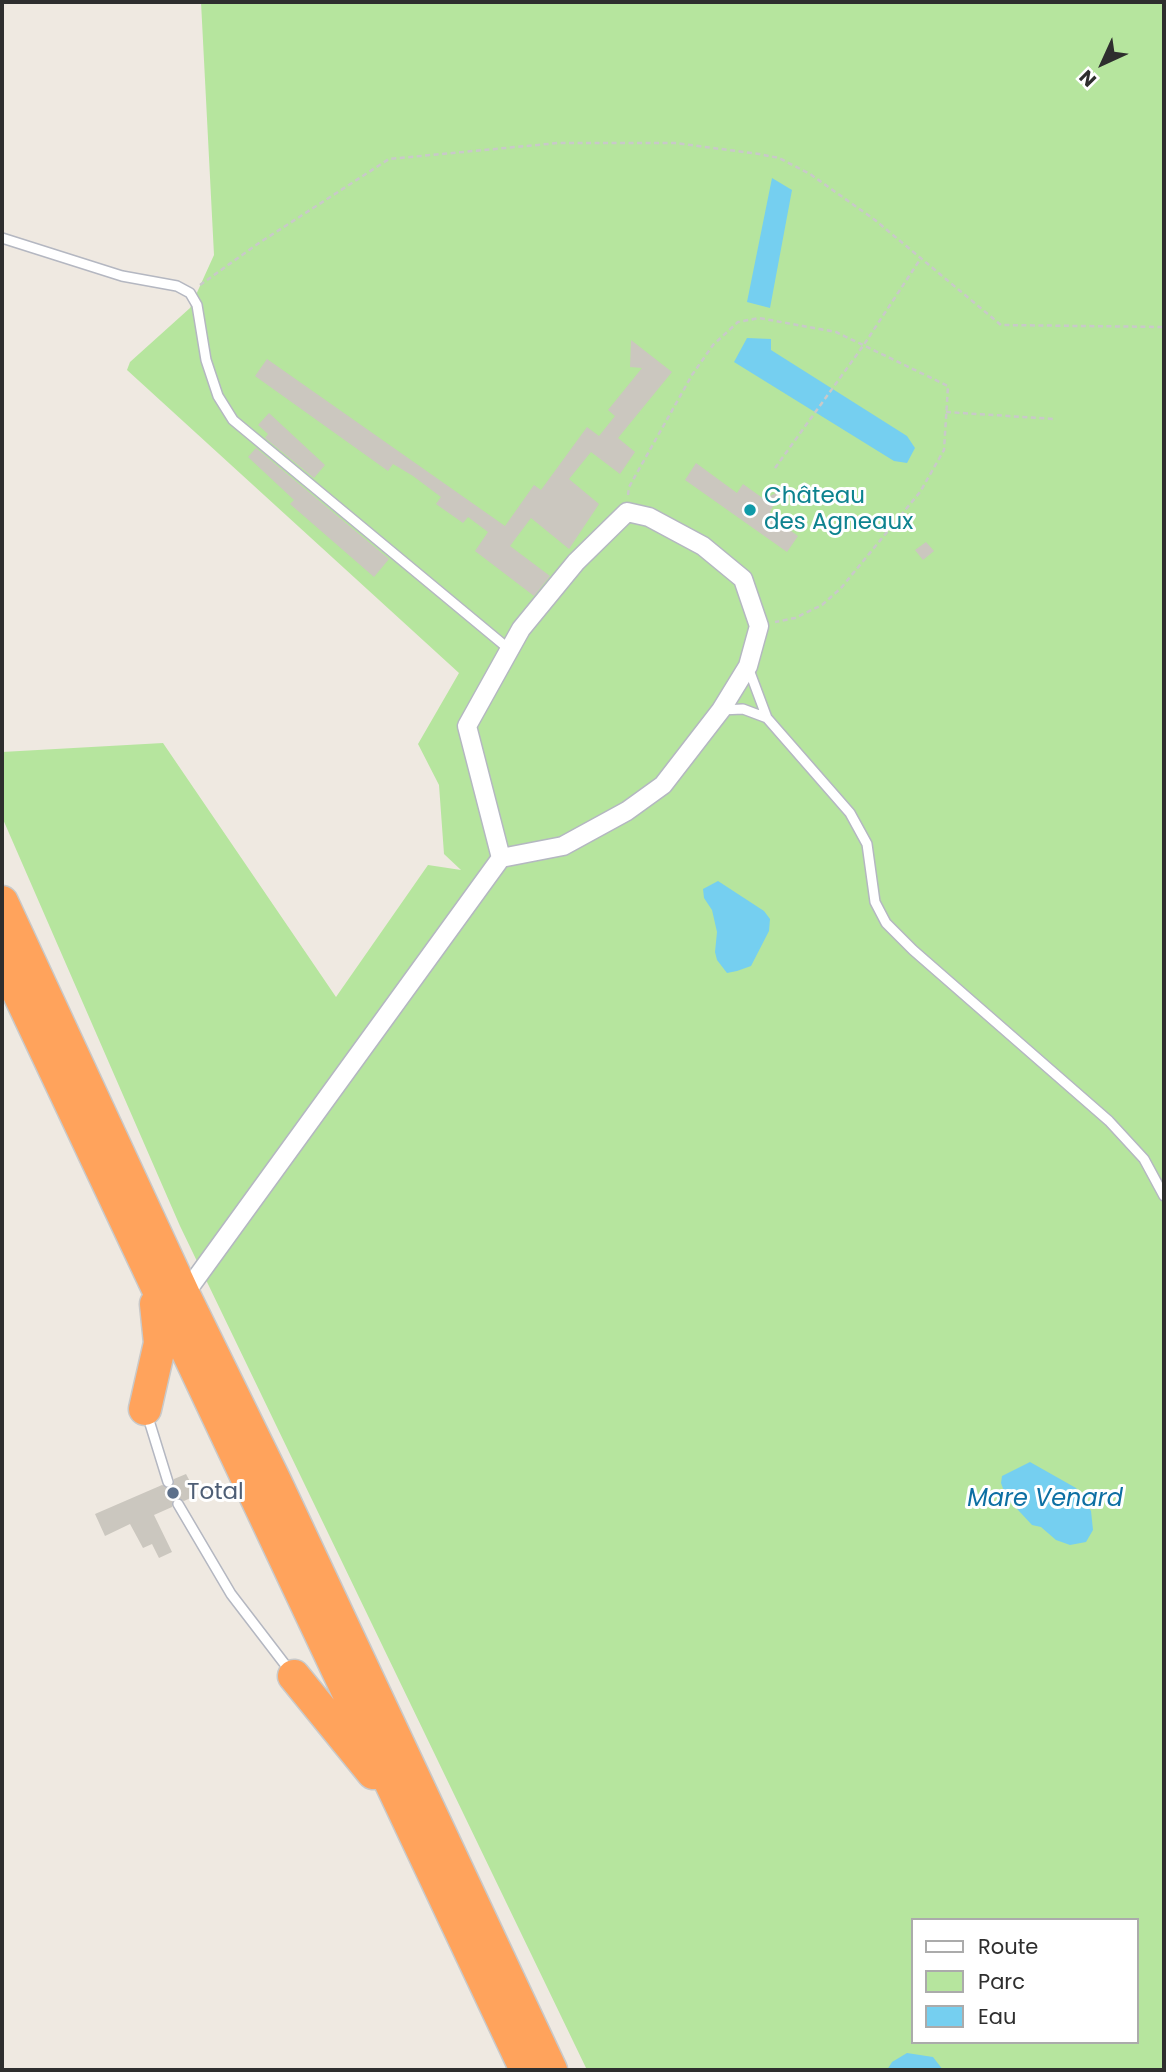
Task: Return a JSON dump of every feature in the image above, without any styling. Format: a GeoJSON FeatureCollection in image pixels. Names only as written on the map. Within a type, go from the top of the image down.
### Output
{"type":"FeatureCollection","features":[{"type":"Feature","properties":{"kind":"highway"},"geometry":{"type":"LineString","coordinates":[[2,902],[184,1295],[275,1481],[551,2070]]}},
{"type":"Feature","properties":{"kind":"highway"},"geometry":{"type":"LineString","coordinates":[[2,958],[526,2070]]}},
{"type":"Feature","properties":{"kind":"highway"},"geometry":{"type":"LineString","coordinates":[[145,1409],[160,1343],[153,1281]]}},
{"type":"Feature","properties":{"kind":"highway"},"geometry":{"type":"LineString","coordinates":[[294,1676],[405,1812]]}},
{"type":"Feature","properties":{"kind":"street"},"geometry":{"type":"LineString","coordinates":[[184,1295],[501,858],[563,846],[627,811],[663,785],[721,710],[748,666],[759,626],[743,579],[703,546],[649,517],[627,512],[576,562],[521,629],[467,726],[501,858]]}},
{"type":"Feature","properties":{"kind":"lane"},"geometry":{"type":"LineString","coordinates":[[2,238],[122,276],[177,286],[190,293],[197,305],[206,360],[218,396],[240,426],[510,650]]}},
{"type":"Feature","properties":{"kind":"lane"},"geometry":{"type":"LineString","coordinates":[[748,666],[766,718],[850,813],[867,844],[875,902],[886,923],[1109,1121],[1144,1159],[1164,1196]]}},
{"type":"Feature","properties":{"kind":"lane"},"geometry":{"type":"LineString","coordinates":[[721,710],[743,709],[766,718]]}},
{"type":"Feature","properties":{"kind":"lane"},"geometry":{"type":"LineString","coordinates":[[145,1409],[168,1482]]}},
{"type":"Feature","properties":{"kind":"lane"},"geometry":{"type":"LineString","coordinates":[[178,1504],[231,1594],[294,1676]]}},
{"type":"Feature","properties":{"kind":"path"},"geometry":{"type":"LineString","coordinates":[[190,293],[259,243],[389,159],[558,143],[675,144],[779,158],[810,174],[875,220],[1001,325],[1164,327]]}},
{"type":"Feature","properties":{"kind":"path"},"geometry":{"type":"LineString","coordinates":[[775,468],[863,346],[921,258]]}},
{"type":"Feature","properties":{"kind":"path"},"geometry":{"type":"LineString","coordinates":[[627,512],[629,487],[692,375],[713,345],[738,322],[759,318],[836,332],[947,386],[944,450],[920,492],[849,579],[822,605],[795,618],[759,626]]}},
{"type":"Feature","properties":{"kind":"path"},"geometry":{"type":"LineString","coordinates":[[946,412],[1054,419]]}},
{"type":"Feature","properties":{"kind":"green space"},"geometry":{"type":"Polygon","coordinates":[[[201,2],[1164,2],[1164,2070],[587,2070],[180,1226],[2,817],[2,752],[163,743],[336,997],[428,865],[461,870],[444,854],[439,785],[418,744],[459,673],[127,370],[130,362],[190,308],[214,255],[201,2]]]}},
{"type":"Feature","properties":{"kind":"water"},"geometry":{"type":"Polygon","coordinates":[[[772,178],[792,190],[770,308],[747,302],[772,178]]]}},
{"type":"Feature","properties":{"kind":"water"},"geometry":{"type":"Polygon","coordinates":[[[747,338],[771,339],[771,350],[907,436],[915,448],[907,463],[894,461],[734,362],[747,338]]]}},
{"type":"Feature","properties":{"kind":"water"},"geometry":{"type":"Polygon","coordinates":[[[718,881],[764,911],[770,919],[769,931],[751,966],[727,973],[717,960],[717,932],[703,889],[718,881]]]}},
{"type":"Feature","properties":{"kind":"water","name":"Mare Venard"},"geometry":{"type":"Polygon","coordinates":[[[1030,1462],[1076,1488],[1091,1511],[1093,1530],[1086,1542],[1070,1545],[1056,1540],[1041,1527],[1032,1525],[1006,1497],[1001,1483],[1002,1476],[1030,1462]]]}},
{"type":"Feature","properties":{"kind":"water"},"geometry":{"type":"Polygon","coordinates":[[[907,2053],[933,2057],[943,2070],[887,2070],[892,2062],[907,2053]]]}},
{"type":"Feature","properties":{"kind":"building"},"geometry":{"type":"Polygon","coordinates":[[[631,340],[672,372],[618,438],[635,452],[620,474],[591,452],[569,479],[599,504],[569,549],[531,518],[510,546],[550,576],[534,596],[475,551],[488,532],[468,517],[463,523],[436,504],[441,497],[413,476],[393,464],[388,471],[255,376],[267,359],[505,526],[534,485],[541,490],[587,427],[599,436],[615,416],[608,410],[642,368],[630,367],[631,340]]]}},
{"type":"Feature","properties":{"kind":"building"},"geometry":{"type":"Polygon","coordinates":[[[269,413],[325,465],[314,478],[265,438],[268,434],[258,425],[269,413]]]}},
{"type":"Feature","properties":{"kind":"building"},"geometry":{"type":"Polygon","coordinates":[[[256,448],[389,559],[374,577],[290,504],[294,500],[248,457],[256,448]]]}},
{"type":"Feature","properties":{"kind":"building","name":"Château des Agneaux"},"geometry":{"type":"Polygon","coordinates":[[[696,463],[737,493],[743,484],[764,499],[780,491],[769,515],[798,536],[787,552],[685,480],[696,463]]]}},
{"type":"Feature","properties":{"kind":"building"},"geometry":{"type":"Polygon","coordinates":[[[926,542],[934,551],[923,560],[915,550],[926,542]]]}},
{"type":"Feature","properties":{"kind":"building"},"geometry":{"type":"Polygon","coordinates":[[[186,1474],[197,1495],[184,1501],[175,1498],[172,1507],[154,1515],[172,1552],[159,1558],[152,1544],[143,1548],[130,1524],[105,1536],[95,1514],[162,1485],[171,1488],[174,1479],[186,1474]]]}},
{"type":"Feature","properties":{"kind":"place","name":"Château des Agneaux"},"geometry":{"type":"Point","coordinates":[750,510]}},
{"type":"Feature","properties":{"kind":"place","name":"Total"},"geometry":{"type":"Point","coordinates":[173,1493]}}]}
